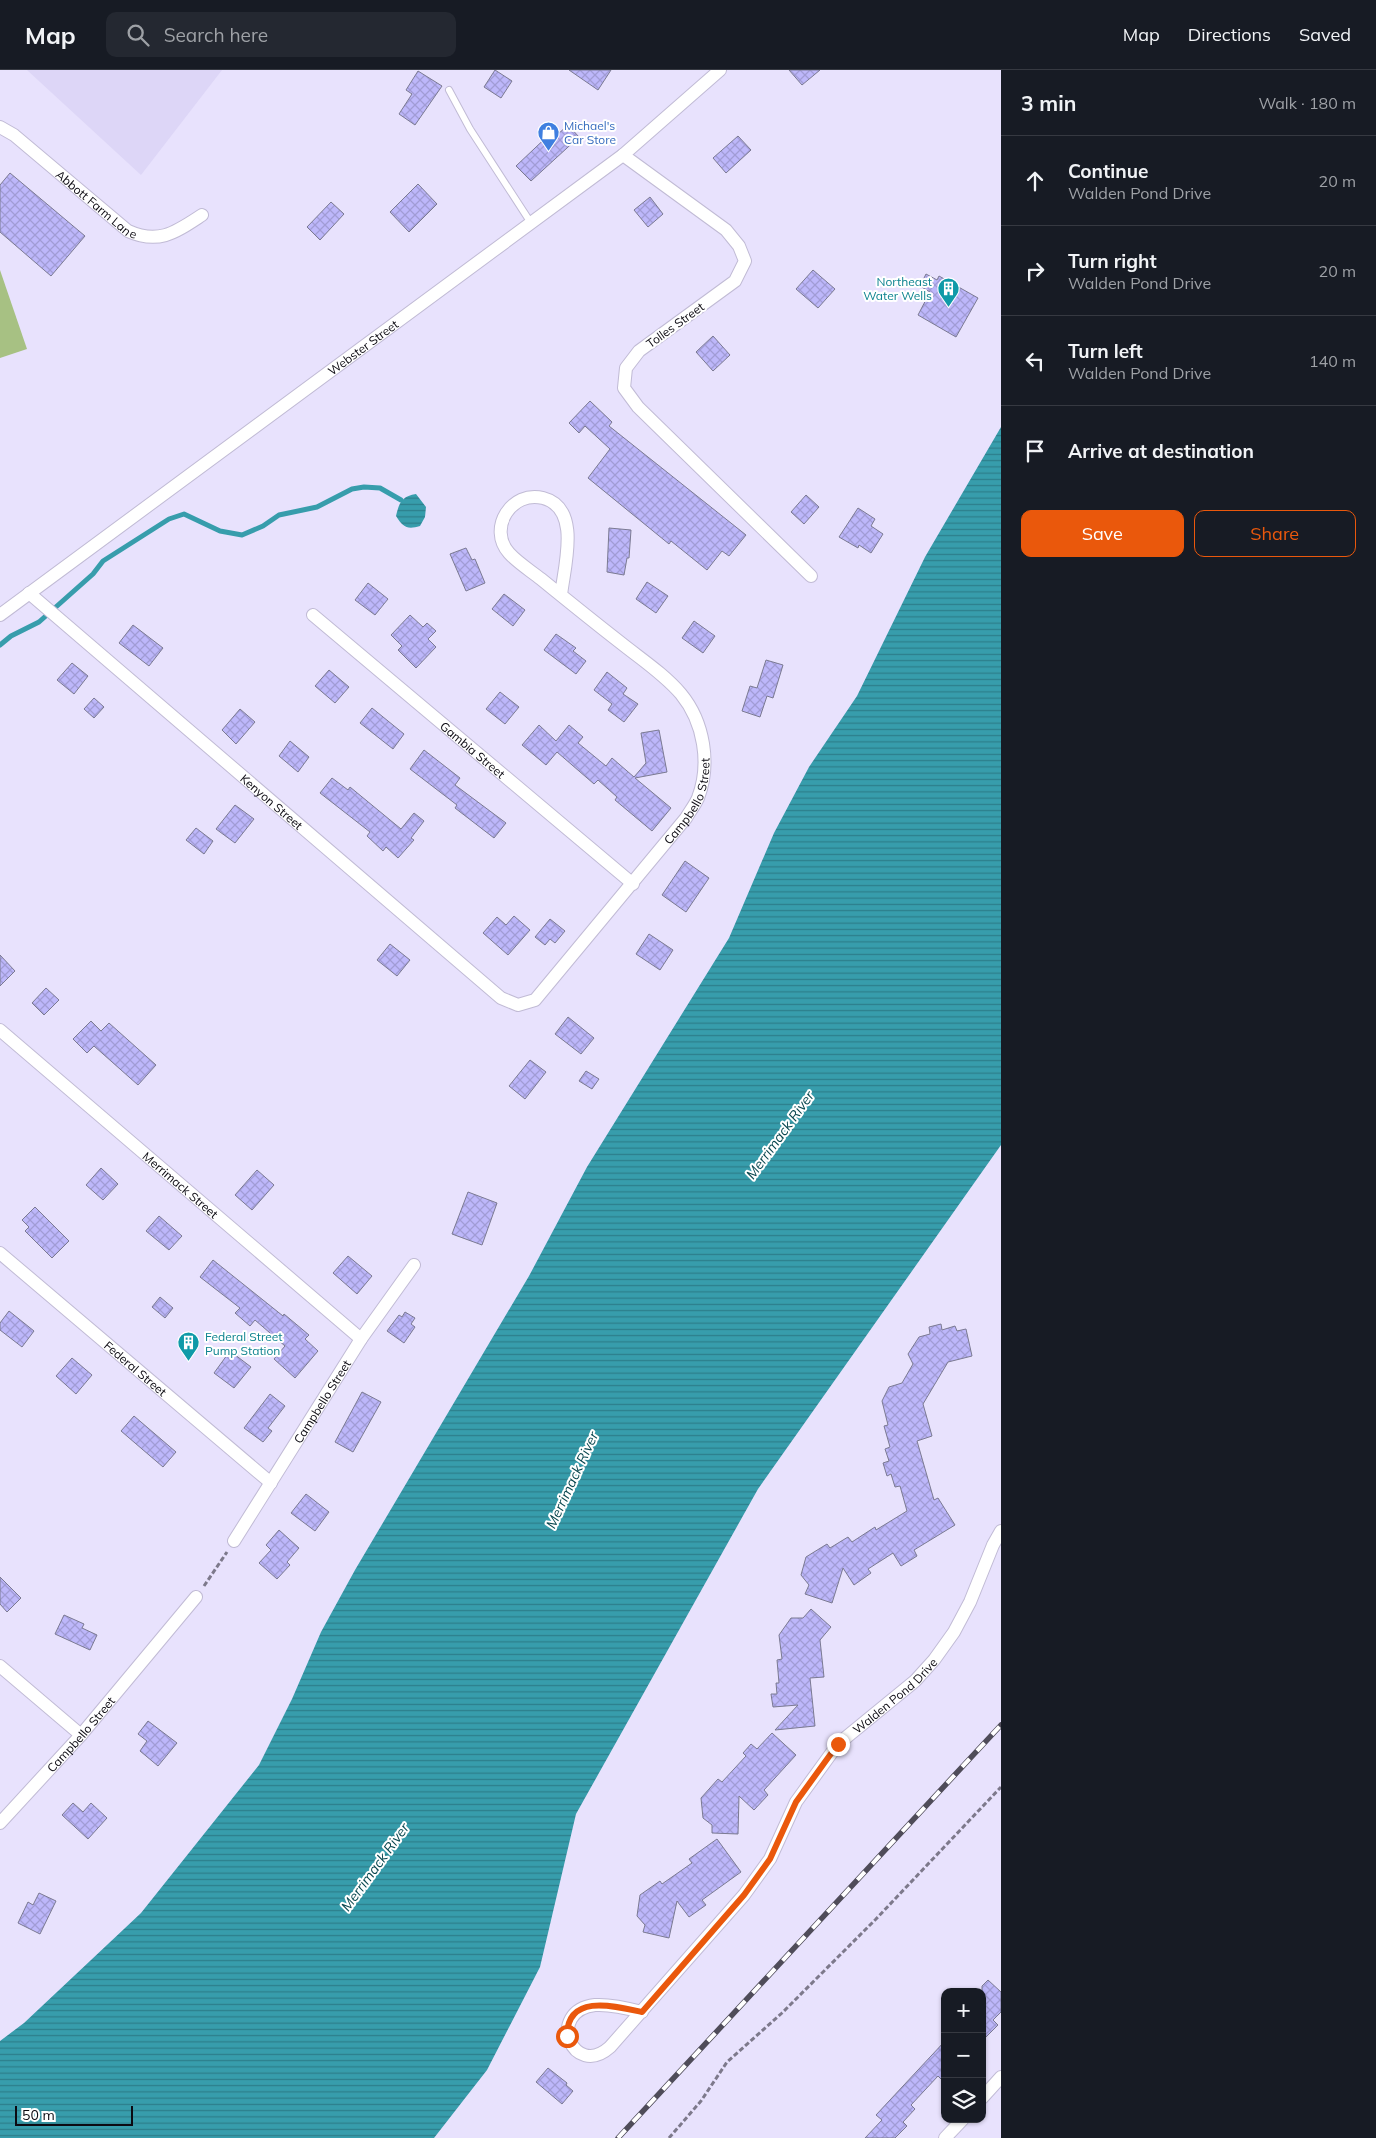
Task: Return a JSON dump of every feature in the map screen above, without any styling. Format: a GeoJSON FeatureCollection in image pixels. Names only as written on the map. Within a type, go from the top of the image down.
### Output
{"type":"FeatureCollection","features":[{"type":"Feature","properties":{"kind":"street","name":"Webster Street"},"geometry":{"type":"LineString","coordinates":[[0,615],[623,155],[714,72]]}},
{"type":"Feature","properties":{"kind":"street","name":"Abbott Farm Lane"},"geometry":{"type":"LineString","coordinates":[[0,127],[14,135],[128,230],[139,236],[168,236],[202,215]]}},
{"type":"Feature","properties":{"kind":"street","name":"Tolles Street"},"geometry":{"type":"LineString","coordinates":[[623,155],[726,230],[739,246],[745,261],[735,281],[639,351],[626,368],[624,388],[638,407],[811,576]]}},
{"type":"Feature","properties":{"kind":"street","name":"Campbello Street"},"geometry":{"type":"LineString","coordinates":[[518,1005],[535,1000],[633,884],[686,818],[698,799],[704,774],[701,734],[682,695],[660,674],[516,560],[508,552],[500,532],[502,521],[510,507],[524,498],[534,496],[545,498],[563,512],[568,523],[561,595]]}},
{"type":"Feature","properties":{"kind":"street","name":"Kenyon Street"},"geometry":{"type":"LineString","coordinates":[[29,593],[501,998],[518,1005]]}},
{"type":"Feature","properties":{"kind":"street","name":"Gambia Street"},"geometry":{"type":"LineString","coordinates":[[313,615],[633,884]]}},
{"type":"Feature","properties":{"kind":"street","name":"Merrimack Street"},"geometry":{"type":"LineString","coordinates":[[0,1030],[361,1339]]}},
{"type":"Feature","properties":{"kind":"street","name":"Federal Street"},"geometry":{"type":"LineString","coordinates":[[0,1253],[271,1483]]}},
{"type":"Feature","properties":{"kind":"street","name":"Campbello Street"},"geometry":{"type":"LineString","coordinates":[[234,1541],[361,1339],[414,1265]]}},
{"type":"Feature","properties":{"kind":"street","name":"Walden Pond Drive"},"geometry":{"type":"LineString","coordinates":[[642,2012],[611,2005],[597,2005],[582,2009],[570,2020],[567,2028],[570,2044],[582,2054],[597,2056],[604,2052],[642,2012],[744,1895],[770,1859],[796,1802],[832,1751],[915,1681],[934,1660],[954,1632],[970,1602],[993,1545],[1001,1531]]}},
{"type":"Feature","properties":{"kind":"street","name":"Campbello Street"},"geometry":{"type":"LineString","coordinates":[[0,1823],[81,1735],[196,1597]]}},
{"type":"Feature","properties":{"kind":"street"},"geometry":{"type":"LineString","coordinates":[[0,1666],[81,1735]]}},
{"type":"Feature","properties":{"kind":"street"},"geometry":{"type":"LineString","coordinates":[[986,2094],[1001,2077]]}},
{"type":"Feature","properties":{"kind":"street"},"geometry":{"type":"LineString","coordinates":[[946,2138],[959,2123]]}},
{"type":"Feature","properties":{"kind":"lane"},"geometry":{"type":"LineString","coordinates":[[449,90],[470,129],[531,223]]}},
{"type":"Feature","properties":{"kind":"path"},"geometry":{"type":"LineString","coordinates":[[196,1597],[234,1541]]}},
{"type":"Feature","properties":{"kind":"path"},"geometry":{"type":"LineString","coordinates":[[669,2138],[701,2101],[727,2062],[802,1993],[876,1919],[1001,1787]]}},
{"type":"Feature","properties":{"kind":"shaded area"},"geometry":{"type":"Polygon","coordinates":[[[27,70],[222,70],[141,175],[27,70]]]}},
{"type":"Feature","properties":{"kind":"green space"},"geometry":{"type":"Polygon","coordinates":[[[0,270],[27,349],[0,358],[0,270]]]}},
{"type":"Feature","properties":{"kind":"water","name":"Merrimack River"},"geometry":{"type":"Polygon","coordinates":[[[1001,427],[1001,1145],[758,1489],[576,1814],[540,1967],[487,2070],[434,2138],[0,2138],[0,2041],[24,2023],[141,1913],[259,1765],[292,1699],[321,1632],[355,1570],[529,1276],[587,1167],[729,938],[774,833],[809,767],[857,696],[925,557],[1001,427]]]}},
{"type":"Feature","properties":{"kind":"water"},"geometry":{"type":"Polygon","coordinates":[[[416,494],[426,507],[425,517],[420,526],[406,527],[396,516],[398,507],[404,498],[416,494]]]}},
{"type":"Feature","properties":{"kind":"building"},"geometry":{"type":"Polygon","coordinates":[[[495,70],[512,81],[501,98],[484,87],[495,70]]]}},
{"type":"Feature","properties":{"kind":"building"},"geometry":{"type":"Polygon","coordinates":[[[569,70],[611,70],[598,90],[569,70]]]}},
{"type":"Feature","properties":{"kind":"building"},"geometry":{"type":"Polygon","coordinates":[[[789,70],[820,70],[802,85],[789,70]]]}},
{"type":"Feature","properties":{"kind":"building"},"geometry":{"type":"Polygon","coordinates":[[[418,71],[442,86],[415,125],[399,114],[412,94],[406,90],[418,71]]]}},
{"type":"Feature","properties":{"kind":"building","name":"Michael's Car Store"},"geometry":{"type":"Polygon","coordinates":[[[568,125],[579,137],[531,181],[516,166],[553,131],[557,135],[568,125]]]}},
{"type":"Feature","properties":{"kind":"building"},"geometry":{"type":"Polygon","coordinates":[[[738,136],[751,150],[726,173],[713,158],[738,136]]]}},
{"type":"Feature","properties":{"kind":"building"},"geometry":{"type":"Polygon","coordinates":[[[10,173],[85,236],[51,276],[0,232],[0,185],[10,173]]]}},
{"type":"Feature","properties":{"kind":"building"},"geometry":{"type":"Polygon","coordinates":[[[418,184],[437,204],[409,232],[390,212],[418,184]]]}},
{"type":"Feature","properties":{"kind":"building"},"geometry":{"type":"Polygon","coordinates":[[[650,197],[663,214],[648,227],[634,210],[650,197]]]}},
{"type":"Feature","properties":{"kind":"building"},"geometry":{"type":"Polygon","coordinates":[[[331,202],[344,214],[320,240],[307,227],[331,202]]]}},
{"type":"Feature","properties":{"kind":"building"},"geometry":{"type":"Polygon","coordinates":[[[813,270],[835,289],[818,308],[796,289],[813,270]]]}},
{"type":"Feature","properties":{"kind":"building","name":"Northeast Water Wells"},"geometry":{"type":"Polygon","coordinates":[[[926,274],[937,280],[939,276],[978,298],[956,337],[918,315],[930,292],[920,286],[926,274]]]}},
{"type":"Feature","properties":{"kind":"building"},"geometry":{"type":"Polygon","coordinates":[[[713,336],[730,355],[713,371],[696,352],[713,336]]]}},
{"type":"Feature","properties":{"kind":"building"},"geometry":{"type":"Polygon","coordinates":[[[590,401],[612,422],[609,426],[746,535],[729,556],[722,551],[707,570],[671,541],[669,544],[588,478],[610,449],[585,426],[579,433],[569,423],[590,401]]]}},
{"type":"Feature","properties":{"kind":"building"},"geometry":{"type":"Polygon","coordinates":[[[806,495],[819,507],[804,524],[791,512],[806,495]]]}},
{"type":"Feature","properties":{"kind":"building"},"geometry":{"type":"Polygon","coordinates":[[[858,508],[875,519],[871,526],[883,534],[871,553],[859,545],[858,548],[839,537],[858,508]]]}},
{"type":"Feature","properties":{"kind":"building"},"geometry":{"type":"Polygon","coordinates":[[[609,528],[631,530],[629,558],[627,558],[624,575],[607,572],[609,528]]]}},
{"type":"Feature","properties":{"kind":"building"},"geometry":{"type":"Polygon","coordinates":[[[466,548],[472,560],[475,559],[485,583],[466,591],[450,554],[466,548]]]}},
{"type":"Feature","properties":{"kind":"building"},"geometry":{"type":"Polygon","coordinates":[[[647,582],[668,596],[656,613],[636,599],[647,582]]]}},
{"type":"Feature","properties":{"kind":"building"},"geometry":{"type":"Polygon","coordinates":[[[368,583],[388,599],[375,615],[355,600],[368,583]]]}},
{"type":"Feature","properties":{"kind":"building"},"geometry":{"type":"Polygon","coordinates":[[[504,594],[525,610],[513,626],[492,609],[504,594]]]}},
{"type":"Feature","properties":{"kind":"building"},"geometry":{"type":"Polygon","coordinates":[[[410,615],[423,627],[427,623],[436,631],[428,639],[436,647],[416,668],[398,650],[402,646],[391,635],[410,615]]]}},
{"type":"Feature","properties":{"kind":"building"},"geometry":{"type":"Polygon","coordinates":[[[694,621],[715,636],[703,653],[682,638],[694,621]]]}},
{"type":"Feature","properties":{"kind":"building"},"geometry":{"type":"Polygon","coordinates":[[[133,625],[163,648],[149,666],[119,643],[133,625]]]}},
{"type":"Feature","properties":{"kind":"building"},"geometry":{"type":"Polygon","coordinates":[[[556,634],[576,648],[573,651],[586,661],[576,674],[544,650],[556,634]]]}},
{"type":"Feature","properties":{"kind":"building"},"geometry":{"type":"Polygon","coordinates":[[[766,660],[783,665],[773,698],[767,696],[760,717],[742,711],[750,686],[757,688],[766,660]]]}},
{"type":"Feature","properties":{"kind":"building"},"geometry":{"type":"Polygon","coordinates":[[[72,663],[88,676],[74,694],[57,680],[72,663]]]}},
{"type":"Feature","properties":{"kind":"building"},"geometry":{"type":"Polygon","coordinates":[[[329,670],[349,687],[335,703],[315,686],[329,670]]]}},
{"type":"Feature","properties":{"kind":"building"},"geometry":{"type":"Polygon","coordinates":[[[607,672],[627,688],[623,694],[638,704],[624,722],[608,710],[612,704],[594,690],[607,672]]]}},
{"type":"Feature","properties":{"kind":"building"},"geometry":{"type":"Polygon","coordinates":[[[500,692],[519,707],[505,724],[486,709],[500,692]]]}},
{"type":"Feature","properties":{"kind":"building"},"geometry":{"type":"Polygon","coordinates":[[[94,698],[104,707],[94,718],[84,709],[94,698]]]}},
{"type":"Feature","properties":{"kind":"building"},"geometry":{"type":"Polygon","coordinates":[[[372,708],[404,734],[393,749],[360,723],[372,708]]]}},
{"type":"Feature","properties":{"kind":"building"},"geometry":{"type":"Polygon","coordinates":[[[240,709],[255,722],[236,744],[222,730],[240,709]]]}},
{"type":"Feature","properties":{"kind":"building"},"geometry":{"type":"Polygon","coordinates":[[[539,725],[556,741],[569,725],[583,737],[578,743],[606,766],[612,758],[634,777],[646,763],[641,733],[659,730],[667,772],[635,778],[671,808],[652,831],[615,800],[617,797],[598,780],[594,784],[557,752],[546,765],[522,745],[539,725]]]}},
{"type":"Feature","properties":{"kind":"building"},"geometry":{"type":"Polygon","coordinates":[[[290,741],[309,757],[298,772],[279,756],[290,741]]]}},
{"type":"Feature","properties":{"kind":"building"},"geometry":{"type":"Polygon","coordinates":[[[424,750],[460,778],[455,785],[506,823],[494,838],[455,808],[457,805],[410,769],[424,750]]]}},
{"type":"Feature","properties":{"kind":"building"},"geometry":{"type":"Polygon","coordinates":[[[332,778],[348,790],[350,787],[401,829],[414,813],[424,821],[411,838],[414,840],[398,858],[386,847],[383,851],[367,836],[370,832],[320,793],[332,778]]]}},
{"type":"Feature","properties":{"kind":"building"},"geometry":{"type":"Polygon","coordinates":[[[235,805],[254,819],[235,843],[216,829],[235,805]]]}},
{"type":"Feature","properties":{"kind":"building"},"geometry":{"type":"Polygon","coordinates":[[[196,828],[213,841],[204,854],[186,840],[196,828]]]}},
{"type":"Feature","properties":{"kind":"building"},"geometry":{"type":"Polygon","coordinates":[[[685,861],[709,878],[686,912],[662,895],[685,861]]]}},
{"type":"Feature","properties":{"kind":"building"},"geometry":{"type":"Polygon","coordinates":[[[514,916],[530,930],[508,955],[483,933],[497,917],[506,925],[514,916]]]}},
{"type":"Feature","properties":{"kind":"building"},"geometry":{"type":"Polygon","coordinates":[[[550,919],[565,931],[555,943],[550,939],[545,945],[535,937],[550,919]]]}},
{"type":"Feature","properties":{"kind":"building"},"geometry":{"type":"Polygon","coordinates":[[[649,934],[673,950],[660,970],[636,954],[649,934]]]}},
{"type":"Feature","properties":{"kind":"building"},"geometry":{"type":"Polygon","coordinates":[[[390,944],[410,960],[397,976],[377,960],[390,944]]]}},
{"type":"Feature","properties":{"kind":"building"},"geometry":{"type":"Polygon","coordinates":[[[0,955],[15,971],[0,986],[0,955]]]}},
{"type":"Feature","properties":{"kind":"building"},"geometry":{"type":"Polygon","coordinates":[[[46,988],[59,1000],[44,1015],[32,1003],[46,988]]]}},
{"type":"Feature","properties":{"kind":"building"},"geometry":{"type":"Polygon","coordinates":[[[568,1017],[594,1038],[581,1054],[555,1034],[568,1017]]]}},
{"type":"Feature","properties":{"kind":"building"},"geometry":{"type":"Polygon","coordinates":[[[91,1021],[101,1031],[109,1023],[156,1065],[138,1085],[94,1046],[87,1053],[73,1039],[91,1021]]]}},
{"type":"Feature","properties":{"kind":"building"},"geometry":{"type":"Polygon","coordinates":[[[530,1060],[546,1072],[525,1099],[509,1086],[530,1060]]]}},
{"type":"Feature","properties":{"kind":"building"},"geometry":{"type":"Polygon","coordinates":[[[586,1071],[599,1079],[592,1089],[579,1081],[586,1071]]]}},
{"type":"Feature","properties":{"kind":"building"},"geometry":{"type":"Polygon","coordinates":[[[101,1168],[118,1184],[103,1200],[86,1185],[101,1168]]]}},
{"type":"Feature","properties":{"kind":"building"},"geometry":{"type":"Polygon","coordinates":[[[257,1170],[274,1185],[252,1210],[235,1195],[257,1170]]]}},
{"type":"Feature","properties":{"kind":"building"},"geometry":{"type":"Polygon","coordinates":[[[468,1192],[497,1203],[482,1245],[452,1234],[468,1192]]]}},
{"type":"Feature","properties":{"kind":"building"},"geometry":{"type":"Polygon","coordinates":[[[35,1207],[69,1241],[52,1258],[25,1231],[29,1227],[22,1220],[35,1207]]]}},
{"type":"Feature","properties":{"kind":"building"},"geometry":{"type":"Polygon","coordinates":[[[159,1216],[182,1236],[169,1250],[146,1231],[159,1216]]]}},
{"type":"Feature","properties":{"kind":"building"},"geometry":{"type":"Polygon","coordinates":[[[348,1256],[372,1276],[357,1294],[333,1273],[348,1256]]]}},
{"type":"Feature","properties":{"kind":"building"},"geometry":{"type":"Polygon","coordinates":[[[213,1260],[309,1335],[305,1339],[318,1351],[295,1378],[274,1359],[285,1346],[255,1320],[250,1326],[235,1313],[240,1308],[200,1277],[213,1260]]]}},
{"type":"Feature","properties":{"kind":"building"},"geometry":{"type":"Polygon","coordinates":[[[160,1297],[173,1308],[165,1318],[152,1307],[160,1297]]]}},
{"type":"Feature","properties":{"kind":"building"},"geometry":{"type":"Polygon","coordinates":[[[9,1311],[34,1331],[22,1347],[0,1330],[0,1323],[9,1311]]]}},
{"type":"Feature","properties":{"kind":"building"},"geometry":{"type":"Polygon","coordinates":[[[405,1312],[415,1318],[411,1324],[415,1327],[404,1343],[387,1331],[399,1315],[402,1317],[405,1312]]]}},
{"type":"Feature","properties":{"kind":"building"},"geometry":{"type":"Polygon","coordinates":[[[941,1324],[942,1330],[955,1326],[957,1331],[966,1329],[972,1356],[948,1362],[923,1404],[932,1436],[917,1441],[934,1500],[938,1498],[955,1525],[914,1550],[917,1556],[901,1566],[893,1553],[868,1569],[871,1573],[854,1585],[843,1568],[832,1603],[805,1594],[809,1585],[801,1575],[806,1557],[827,1544],[830,1548],[848,1537],[852,1542],[875,1527],[876,1530],[907,1511],[900,1486],[895,1487],[891,1474],[887,1476],[883,1463],[889,1461],[885,1449],[890,1447],[884,1426],[888,1425],[882,1401],[889,1387],[902,1383],[913,1364],[908,1354],[919,1337],[930,1334],[929,1327],[941,1324]]]}},
{"type":"Feature","properties":{"kind":"building"},"geometry":{"type":"Polygon","coordinates":[[[230,1351],[251,1367],[234,1388],[214,1373],[230,1351]]]}},
{"type":"Feature","properties":{"kind":"building"},"geometry":{"type":"Polygon","coordinates":[[[72,1358],[92,1375],[76,1394],[56,1376],[72,1358]]]}},
{"type":"Feature","properties":{"kind":"building"},"geometry":{"type":"Polygon","coordinates":[[[362,1392],[381,1402],[353,1452],[335,1442],[362,1392]]]}},
{"type":"Feature","properties":{"kind":"building"},"geometry":{"type":"Polygon","coordinates":[[[270,1394],[285,1406],[268,1428],[272,1431],[263,1442],[244,1428],[270,1394]]]}},
{"type":"Feature","properties":{"kind":"building"},"geometry":{"type":"Polygon","coordinates":[[[134,1416],[176,1452],[163,1467],[121,1431],[134,1416]]]}},
{"type":"Feature","properties":{"kind":"building"},"geometry":{"type":"Polygon","coordinates":[[[306,1494],[329,1512],[315,1531],[291,1513],[306,1494]]]}},
{"type":"Feature","properties":{"kind":"building"},"geometry":{"type":"Polygon","coordinates":[[[279,1530],[299,1548],[287,1562],[290,1565],[277,1579],[259,1563],[271,1550],[266,1545],[279,1530]]]}},
{"type":"Feature","properties":{"kind":"building"},"geometry":{"type":"Polygon","coordinates":[[[0,1577],[21,1598],[7,1612],[0,1604],[0,1577]]]}},
{"type":"Feature","properties":{"kind":"building"},"geometry":{"type":"Polygon","coordinates":[[[811,1609],[831,1627],[820,1640],[824,1677],[810,1678],[815,1726],[775,1730],[798,1705],[773,1707],[771,1694],[777,1694],[776,1683],[779,1683],[777,1660],[782,1659],[779,1635],[791,1618],[803,1618],[811,1609]]]}},
{"type":"Feature","properties":{"kind":"building"},"geometry":{"type":"Polygon","coordinates":[[[64,1615],[84,1624],[82,1628],[97,1635],[90,1650],[55,1634],[64,1615]]]}},
{"type":"Feature","properties":{"kind":"building"},"geometry":{"type":"Polygon","coordinates":[[[148,1721],[177,1743],[158,1766],[140,1751],[147,1741],[138,1734],[148,1721]]]}},
{"type":"Feature","properties":{"kind":"building"},"geometry":{"type":"Polygon","coordinates":[[[772,1733],[796,1755],[764,1790],[768,1795],[754,1810],[739,1796],[738,1834],[712,1833],[712,1825],[703,1818],[701,1798],[718,1779],[722,1782],[746,1756],[743,1753],[751,1744],[757,1749],[772,1733]]]}},
{"type":"Feature","properties":{"kind":"building"},"geometry":{"type":"Polygon","coordinates":[[[73,1803],[83,1812],[91,1803],[107,1818],[88,1839],[62,1815],[73,1803]]]}},
{"type":"Feature","properties":{"kind":"building"},"geometry":{"type":"Polygon","coordinates":[[[717,1839],[741,1872],[702,1900],[706,1905],[689,1917],[677,1901],[669,1938],[643,1932],[645,1925],[637,1916],[640,1895],[660,1881],[662,1884],[692,1863],[689,1859],[717,1839]]]}},
{"type":"Feature","properties":{"kind":"building"},"geometry":{"type":"Polygon","coordinates":[[[39,1893],[56,1901],[40,1934],[18,1923],[28,1902],[33,1905],[39,1893]]]}},
{"type":"Feature","properties":{"kind":"building"},"geometry":{"type":"Polygon","coordinates":[[[988,1980],[1001,1992],[1001,2012],[993,2020],[998,2025],[986,2037],[986,1988],[982,1988],[988,1980]]]}},
{"type":"Feature","properties":{"kind":"building"},"geometry":{"type":"Polygon","coordinates":[[[941,2045],[941,2079],[938,2076],[911,2105],[915,2109],[903,2122],[907,2126],[895,2138],[865,2138],[882,2120],[876,2115],[941,2045]]]}},
{"type":"Feature","properties":{"kind":"building"},"geometry":{"type":"Polygon","coordinates":[[[548,2068],[567,2083],[566,2085],[573,2091],[562,2104],[536,2082],[548,2068]]]}},
{"type":"Feature","properties":{"kind":"waterway"},"geometry":{"type":"LineString","coordinates":[[0,645],[11,636],[39,622],[93,574],[103,561],[169,519],[184,514],[220,531],[242,535],[263,526],[279,515],[317,507],[352,489],[364,487],[380,488],[401,500]]}},
{"type":"Feature","properties":{"kind":"railway"},"geometry":{"type":"LineString","coordinates":[[618,2138],[1001,1725]]}},
{"type":"Feature","properties":{"kind":"place","name":"Michael's Car Store"},"geometry":{"type":"Point","coordinates":[548,151]}},
{"type":"Feature","properties":{"kind":"place","name":"Northeast Water Wells"},"geometry":{"type":"Point","coordinates":[948,307]}},
{"type":"Feature","properties":{"kind":"place","name":"Federal Street Pump Station"},"geometry":{"type":"Point","coordinates":[189,1362]}},
{"type":"Feature","properties":{"kind":"route"},"geometry":{"type":"LineString","coordinates":[[567,2036],[570,2020],[582,2009],[590,2006],[611,2005],[642,2012],[694,1950],[744,1895],[770,1859],[796,1802],[825,1759],[838,1744]]}}]}
